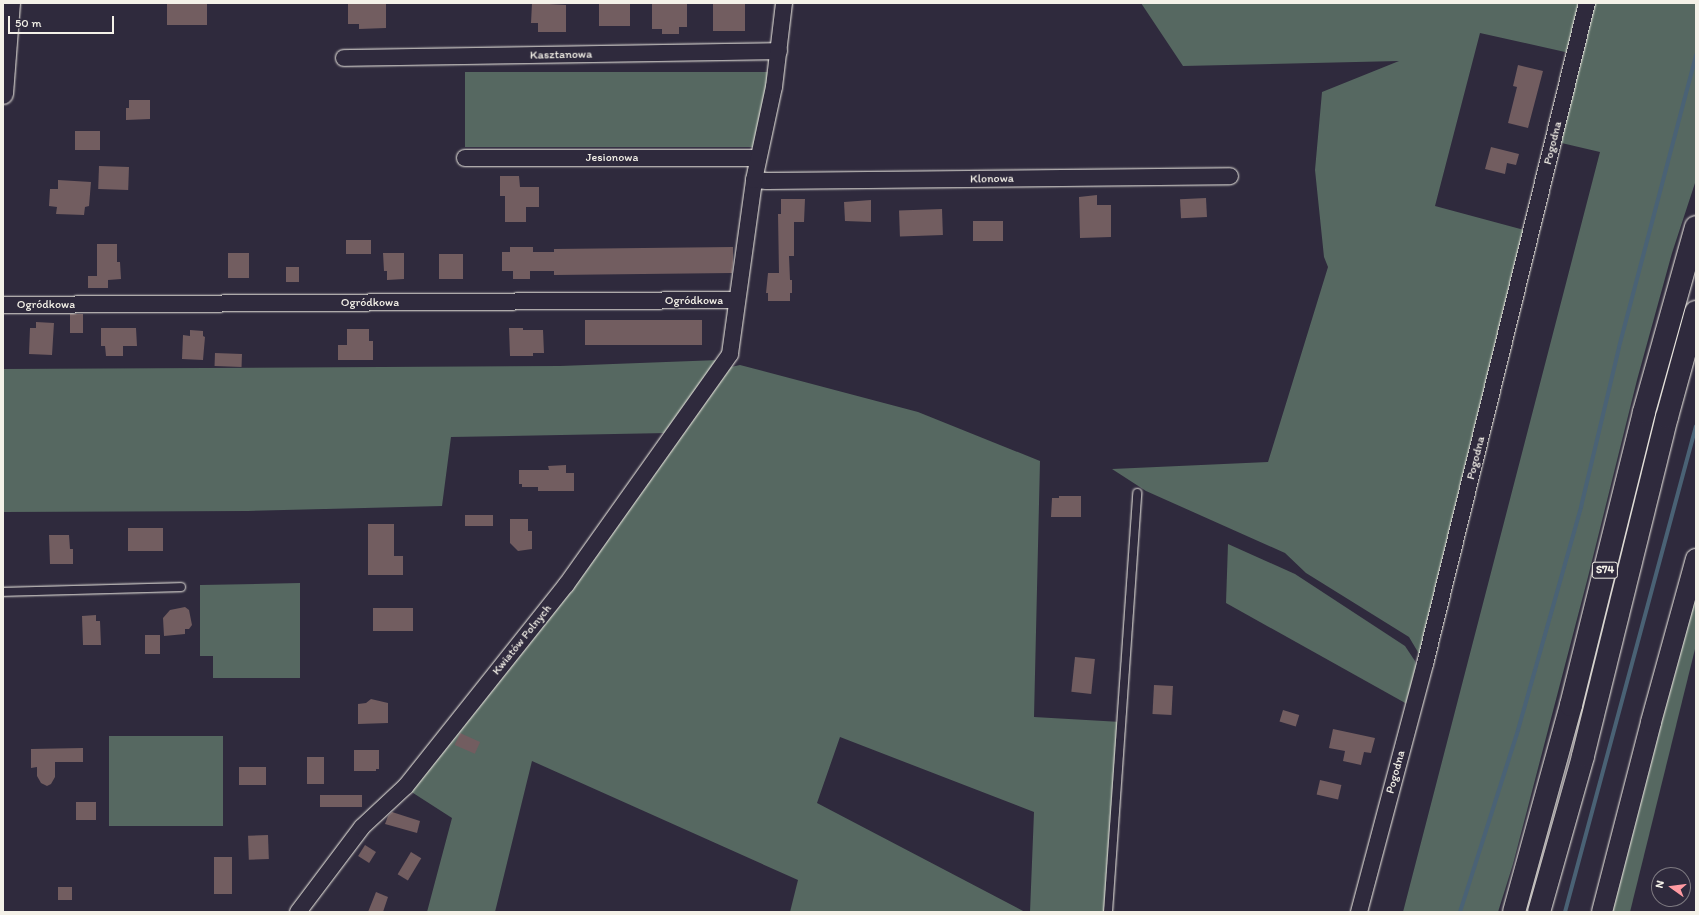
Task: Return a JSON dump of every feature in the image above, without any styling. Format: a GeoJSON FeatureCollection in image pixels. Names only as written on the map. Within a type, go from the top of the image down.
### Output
{"type":"FeatureCollection","features":[{"type":"Feature","properties":{"kind":"highway","name":"S74"},"geometry":{"type":"LineString","coordinates":[[1514,912],[1571,705],[1644,412],[1696,227]]}},
{"type":"Feature","properties":{"kind":"highway","name":"S74"},"geometry":{"type":"LineString","coordinates":[[1539,912],[1583,756],[1667,417],[1696,312]]}},
{"type":"Feature","properties":{"kind":"street"},"geometry":{"type":"LineString","coordinates":[[3,94],[10,3]]}},
{"type":"Feature","properties":{"kind":"street"},"geometry":{"type":"LineString","coordinates":[[737,300],[754,180],[774,87],[784,3]]}},
{"type":"Feature","properties":{"kind":"street","name":"Pogodna"},"geometry":{"type":"LineString","coordinates":[[1359,912],[1425,664],[1587,3]]}},
{"type":"Feature","properties":{"kind":"street","name":"Kasztanowa"},"geometry":{"type":"LineString","coordinates":[[344,58],[779,51]]}},
{"type":"Feature","properties":{"kind":"street","name":"Jesionowa"},"geometry":{"type":"LineString","coordinates":[[465,158],[758,158]]}},
{"type":"Feature","properties":{"kind":"street","name":"Klonowa"},"geometry":{"type":"LineString","coordinates":[[754,180],[1230,176]]}},
{"type":"Feature","properties":{"kind":"street","name":"Ogródkowa"},"geometry":{"type":"LineString","coordinates":[[3,305],[737,300]]}},
{"type":"Feature","properties":{"kind":"street","name":"Kwiatów Polnych"},"geometry":{"type":"LineString","coordinates":[[298,912],[362,827],[406,786],[566,585],[730,354],[737,300]]}},
{"type":"Feature","properties":{"kind":"street"},"geometry":{"type":"LineString","coordinates":[[1602,912],[1651,722],[1696,559]]}},
{"type":"Feature","properties":{"kind":"lane"},"geometry":{"type":"LineString","coordinates":[[1108,912],[1137,493]]}},
{"type":"Feature","properties":{"kind":"lane"},"geometry":{"type":"LineString","coordinates":[[3,592],[181,587]]}},
{"type":"Feature","properties":{"kind":"green space"},"geometry":{"type":"Polygon","coordinates":[[[1141,3],[1587,3],[1574,54],[1480,33],[1435,206],[1532,232],[1425,664],[1409,637],[1306,573],[1285,553],[1146,491],[1112,469],[1268,462],[1328,267],[1324,257],[1315,170],[1322,92],[1399,61],[1183,66],[1141,3]]]}},
{"type":"Feature","properties":{"kind":"green space"},"geometry":{"type":"Polygon","coordinates":[[[1593,3],[1696,3],[1696,180],[1672,253],[1637,380],[1588,577],[1513,864],[1498,912],[1403,912],[1600,152],[1553,141],[1593,3]]]}},
{"type":"Feature","properties":{"kind":"green space"},"geometry":{"type":"Polygon","coordinates":[[[465,72],[769,72],[769,147],[465,147],[465,72]]]}},
{"type":"Feature","properties":{"kind":"green space"},"geometry":{"type":"Polygon","coordinates":[[[719,360],[668,433],[451,437],[442,506],[248,511],[3,512],[3,369],[560,366],[719,360]]]}},
{"type":"Feature","properties":{"kind":"green space"},"geometry":{"type":"Polygon","coordinates":[[[740,365],[918,412],[1040,461],[1034,717],[1121,722],[1108,912],[1030,912],[1034,812],[840,737],[817,803],[1025,912],[790,912],[798,880],[532,761],[495,912],[427,912],[452,818],[410,791],[571,588],[731,367],[740,365]]]}},
{"type":"Feature","properties":{"kind":"green space"},"geometry":{"type":"Polygon","coordinates":[[[1228,544],[1295,574],[1405,646],[1415,661],[1417,670],[1407,704],[1226,603],[1228,544]]]}},
{"type":"Feature","properties":{"kind":"green space"},"geometry":{"type":"Polygon","coordinates":[[[300,583],[300,678],[213,678],[213,656],[200,656],[200,585],[300,583]]]}},
{"type":"Feature","properties":{"kind":"green space"},"geometry":{"type":"Polygon","coordinates":[[[1696,585],[1696,645],[1630,912],[1609,912],[1696,585]]]}},
{"type":"Feature","properties":{"kind":"green space"},"geometry":{"type":"Polygon","coordinates":[[[109,736],[223,736],[223,826],[109,826],[109,736]]]}},
{"type":"Feature","properties":{"kind":"building"},"geometry":{"type":"Polygon","coordinates":[[[167,3],[207,3],[207,25],[167,25],[167,3]]]}},
{"type":"Feature","properties":{"kind":"building"},"geometry":{"type":"Polygon","coordinates":[[[348,3],[386,3],[386,28],[359,29],[359,24],[348,24],[348,3]]]}},
{"type":"Feature","properties":{"kind":"building"},"geometry":{"type":"Polygon","coordinates":[[[532,3],[566,5],[566,32],[538,32],[538,23],[531,23],[532,3]]]}},
{"type":"Feature","properties":{"kind":"building"},"geometry":{"type":"Polygon","coordinates":[[[599,3],[630,3],[630,26],[599,26],[599,3]]]}},
{"type":"Feature","properties":{"kind":"building"},"geometry":{"type":"Polygon","coordinates":[[[652,3],[687,3],[687,27],[679,27],[679,34],[662,34],[662,29],[652,29],[652,3]]]}},
{"type":"Feature","properties":{"kind":"building"},"geometry":{"type":"Polygon","coordinates":[[[713,3],[745,3],[745,31],[713,31],[713,3]]]}},
{"type":"Feature","properties":{"kind":"building"},"geometry":{"type":"Polygon","coordinates":[[[1518,65],[1543,71],[1528,128],[1508,123],[1517,87],[1513,86],[1518,65]]]}},
{"type":"Feature","properties":{"kind":"building"},"geometry":{"type":"Polygon","coordinates":[[[129,100],[150,100],[150,119],[126,120],[126,108],[129,108],[129,100]]]}},
{"type":"Feature","properties":{"kind":"building"},"geometry":{"type":"Polygon","coordinates":[[[75,131],[100,131],[100,150],[75,150],[75,131]]]}},
{"type":"Feature","properties":{"kind":"building"},"geometry":{"type":"Polygon","coordinates":[[[1491,147],[1519,154],[1516,165],[1507,163],[1505,174],[1485,169],[1491,147]]]}},
{"type":"Feature","properties":{"kind":"building"},"geometry":{"type":"Polygon","coordinates":[[[99,166],[129,167],[128,190],[98,189],[99,166]]]}},
{"type":"Feature","properties":{"kind":"building"},"geometry":{"type":"Polygon","coordinates":[[[500,176],[519,176],[520,187],[539,187],[539,207],[526,207],[526,222],[505,222],[505,196],[500,196],[500,176]]]}},
{"type":"Feature","properties":{"kind":"building"},"geometry":{"type":"Polygon","coordinates":[[[58,180],[91,182],[89,206],[85,207],[84,215],[56,214],[57,207],[49,206],[50,189],[58,189],[58,180]]]}},
{"type":"Feature","properties":{"kind":"building"},"geometry":{"type":"Polygon","coordinates":[[[1097,195],[1097,205],[1111,205],[1111,237],[1080,238],[1079,197],[1097,195]]]}},
{"type":"Feature","properties":{"kind":"building"},"geometry":{"type":"Polygon","coordinates":[[[1206,198],[1207,217],[1181,218],[1180,199],[1206,198]]]}},
{"type":"Feature","properties":{"kind":"building"},"geometry":{"type":"Polygon","coordinates":[[[781,199],[805,199],[804,222],[794,222],[794,256],[789,256],[790,280],[792,280],[792,293],[790,293],[790,301],[768,301],[768,293],[766,293],[768,273],[779,273],[778,214],[781,214],[781,199]]]}},
{"type":"Feature","properties":{"kind":"building"},"geometry":{"type":"Polygon","coordinates":[[[871,200],[871,222],[845,221],[844,202],[871,200]]]}},
{"type":"Feature","properties":{"kind":"building"},"geometry":{"type":"Polygon","coordinates":[[[942,209],[943,235],[900,236],[899,211],[942,209]]]}},
{"type":"Feature","properties":{"kind":"building"},"geometry":{"type":"Polygon","coordinates":[[[973,221],[1003,221],[1003,241],[973,241],[973,221]]]}},
{"type":"Feature","properties":{"kind":"building"},"geometry":{"type":"Polygon","coordinates":[[[346,240],[371,240],[371,254],[346,254],[346,240]]]}},
{"type":"Feature","properties":{"kind":"building"},"geometry":{"type":"Polygon","coordinates":[[[97,244],[117,244],[117,262],[120,262],[121,279],[108,280],[108,288],[88,288],[88,276],[97,276],[97,244]]]}},
{"type":"Feature","properties":{"kind":"building"},"geometry":{"type":"Polygon","coordinates":[[[510,247],[533,247],[533,252],[554,252],[554,249],[733,247],[733,263],[732,273],[554,275],[554,271],[530,271],[530,279],[513,279],[513,271],[502,271],[502,252],[510,252],[510,247]]]}},
{"type":"Feature","properties":{"kind":"building"},"geometry":{"type":"Polygon","coordinates":[[[228,253],[249,253],[249,278],[228,278],[228,253]]]}},
{"type":"Feature","properties":{"kind":"building"},"geometry":{"type":"Polygon","coordinates":[[[383,253],[404,253],[404,279],[387,280],[387,271],[384,271],[383,253]]]}},
{"type":"Feature","properties":{"kind":"building"},"geometry":{"type":"Polygon","coordinates":[[[439,254],[463,254],[463,279],[439,279],[439,254]]]}},
{"type":"Feature","properties":{"kind":"building"},"geometry":{"type":"Polygon","coordinates":[[[286,267],[299,267],[299,282],[286,282],[286,267]]]}},
{"type":"Feature","properties":{"kind":"building"},"geometry":{"type":"Polygon","coordinates":[[[70,314],[83,314],[83,333],[70,333],[70,314]]]}},
{"type":"Feature","properties":{"kind":"building"},"geometry":{"type":"Polygon","coordinates":[[[585,320],[702,320],[702,345],[585,345],[585,320]]]}},
{"type":"Feature","properties":{"kind":"building"},"geometry":{"type":"Polygon","coordinates":[[[36,322],[54,323],[52,355],[29,354],[30,328],[36,328],[36,322]]]}},
{"type":"Feature","properties":{"kind":"building"},"geometry":{"type":"Polygon","coordinates":[[[101,328],[136,328],[137,346],[123,346],[123,356],[106,356],[105,346],[101,346],[101,328]]]}},
{"type":"Feature","properties":{"kind":"building"},"geometry":{"type":"Polygon","coordinates":[[[509,328],[543,330],[544,353],[533,353],[533,356],[510,356],[509,328]]]}},
{"type":"Feature","properties":{"kind":"building"},"geometry":{"type":"Polygon","coordinates":[[[347,329],[369,329],[369,341],[373,341],[373,360],[338,360],[338,345],[347,345],[347,329]]]}},
{"type":"Feature","properties":{"kind":"building"},"geometry":{"type":"Polygon","coordinates":[[[190,330],[203,331],[203,336],[205,337],[203,360],[182,359],[183,335],[190,336],[190,330]]]}},
{"type":"Feature","properties":{"kind":"building"},"geometry":{"type":"Polygon","coordinates":[[[215,353],[242,354],[242,367],[215,366],[215,353]]]}},
{"type":"Feature","properties":{"kind":"building"},"geometry":{"type":"Polygon","coordinates":[[[566,465],[566,473],[574,473],[574,491],[538,491],[538,487],[522,487],[522,484],[519,484],[519,470],[549,470],[548,466],[566,465]]]}},
{"type":"Feature","properties":{"kind":"building"},"geometry":{"type":"Polygon","coordinates":[[[1059,496],[1081,496],[1081,517],[1051,517],[1052,498],[1059,498],[1059,496]]]}},
{"type":"Feature","properties":{"kind":"building"},"geometry":{"type":"Polygon","coordinates":[[[465,515],[493,515],[493,526],[465,526],[465,515]]]}},
{"type":"Feature","properties":{"kind":"building"},"geometry":{"type":"Polygon","coordinates":[[[510,519],[528,519],[528,531],[532,531],[532,549],[518,551],[510,543],[510,519]]]}},
{"type":"Feature","properties":{"kind":"building"},"geometry":{"type":"Polygon","coordinates":[[[368,524],[394,524],[394,556],[403,556],[403,575],[368,575],[368,524]]]}},
{"type":"Feature","properties":{"kind":"building"},"geometry":{"type":"Polygon","coordinates":[[[128,528],[163,528],[163,551],[128,551],[128,528]]]}},
{"type":"Feature","properties":{"kind":"building"},"geometry":{"type":"Polygon","coordinates":[[[49,535],[69,535],[70,549],[73,549],[73,564],[50,564],[49,535]]]}},
{"type":"Feature","properties":{"kind":"building"},"geometry":{"type":"Polygon","coordinates":[[[185,607],[189,610],[192,625],[189,629],[185,629],[185,634],[164,636],[163,618],[170,610],[185,607]]]}},
{"type":"Feature","properties":{"kind":"building"},"geometry":{"type":"Polygon","coordinates":[[[373,608],[413,608],[413,631],[373,631],[373,608]]]}},
{"type":"Feature","properties":{"kind":"building"},"geometry":{"type":"Polygon","coordinates":[[[96,615],[96,621],[100,621],[101,645],[83,645],[82,616],[96,615]]]}},
{"type":"Feature","properties":{"kind":"building"},"geometry":{"type":"Polygon","coordinates":[[[145,635],[160,635],[160,654],[145,654],[145,635]]]}},
{"type":"Feature","properties":{"kind":"building"},"geometry":{"type":"Polygon","coordinates":[[[1075,657],[1095,659],[1091,694],[1071,692],[1075,657]]]}},
{"type":"Feature","properties":{"kind":"building"},"geometry":{"type":"Polygon","coordinates":[[[1154,685],[1173,686],[1171,715],[1152,714],[1154,685]]]}},
{"type":"Feature","properties":{"kind":"building"},"geometry":{"type":"Polygon","coordinates":[[[371,699],[388,703],[388,723],[358,724],[358,704],[366,703],[371,699]]]}},
{"type":"Feature","properties":{"kind":"building"},"geometry":{"type":"Polygon","coordinates":[[[1283,710],[1299,715],[1296,726],[1279,721],[1283,710]]]}},
{"type":"Feature","properties":{"kind":"building"},"geometry":{"type":"Polygon","coordinates":[[[1333,729],[1375,738],[1371,753],[1364,752],[1361,765],[1343,761],[1345,751],[1329,748],[1333,729]]]}},
{"type":"Feature","properties":{"kind":"building"},"geometry":{"type":"Polygon","coordinates":[[[460,733],[480,742],[475,754],[455,745],[460,733]]]}},
{"type":"Feature","properties":{"kind":"building"},"geometry":{"type":"Polygon","coordinates":[[[83,748],[83,762],[55,762],[55,777],[51,784],[47,786],[41,783],[37,776],[37,767],[31,768],[31,749],[83,748]]]}},
{"type":"Feature","properties":{"kind":"building"},"geometry":{"type":"Polygon","coordinates":[[[354,750],[379,750],[379,769],[376,769],[376,771],[354,771],[354,750]]]}},
{"type":"Feature","properties":{"kind":"building"},"geometry":{"type":"Polygon","coordinates":[[[307,757],[324,757],[324,784],[307,784],[307,757]]]}},
{"type":"Feature","properties":{"kind":"building"},"geometry":{"type":"Polygon","coordinates":[[[239,767],[266,767],[266,785],[239,785],[239,767]]]}},
{"type":"Feature","properties":{"kind":"building"},"geometry":{"type":"Polygon","coordinates":[[[1320,780],[1341,785],[1338,800],[1317,795],[1320,780]]]}},
{"type":"Feature","properties":{"kind":"building"},"geometry":{"type":"Polygon","coordinates":[[[320,795],[362,795],[362,807],[320,807],[320,795]]]}},
{"type":"Feature","properties":{"kind":"building"},"geometry":{"type":"Polygon","coordinates":[[[76,802],[96,802],[96,820],[76,820],[76,802]]]}},
{"type":"Feature","properties":{"kind":"building"},"geometry":{"type":"Polygon","coordinates":[[[392,812],[420,821],[417,833],[385,824],[388,816],[392,812]]]}},
{"type":"Feature","properties":{"kind":"building"},"geometry":{"type":"Polygon","coordinates":[[[268,835],[269,859],[249,860],[248,836],[268,835]]]}},
{"type":"Feature","properties":{"kind":"building"},"geometry":{"type":"Polygon","coordinates":[[[365,845],[376,852],[369,863],[358,856],[365,845]]]}},
{"type":"Feature","properties":{"kind":"building"},"geometry":{"type":"Polygon","coordinates":[[[411,852],[421,858],[408,880],[398,874],[411,852]]]}},
{"type":"Feature","properties":{"kind":"building"},"geometry":{"type":"Polygon","coordinates":[[[214,857],[232,857],[232,894],[214,894],[214,857]]]}},
{"type":"Feature","properties":{"kind":"building"},"geometry":{"type":"Polygon","coordinates":[[[58,887],[72,887],[72,900],[58,900],[58,887]]]}},
{"type":"Feature","properties":{"kind":"building"},"geometry":{"type":"Polygon","coordinates":[[[376,892],[388,897],[383,912],[368,912],[376,892]]]}},
{"type":"Feature","properties":{"kind":"waterway"},"geometry":{"type":"LineString","coordinates":[[1460,912],[1518,730],[1581,507],[1619,347],[1696,55]]}},
{"type":"Feature","properties":{"kind":"waterway"},"geometry":{"type":"LineString","coordinates":[[1565,912],[1696,426]]}}]}
